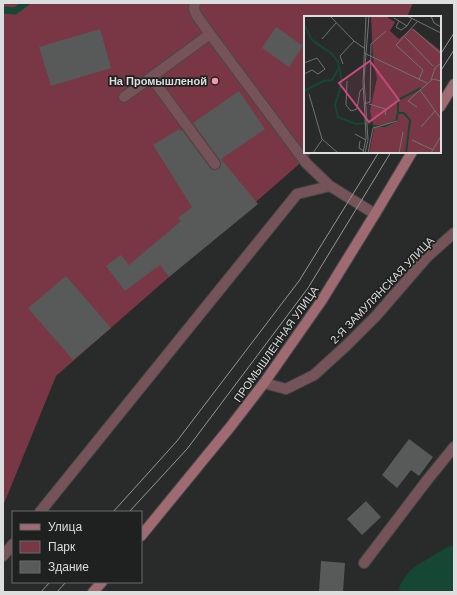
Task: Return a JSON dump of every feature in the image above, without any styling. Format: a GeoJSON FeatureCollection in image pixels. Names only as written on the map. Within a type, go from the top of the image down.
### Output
{"type":"FeatureCollection","features":[{"type":"Feature","properties":{"kind":"main road"},"geometry":{"type":"LineString","coordinates":[[441,105],[454,84]]}},
{"type":"Feature","properties":{"kind":"main road","name":"ПРОМЫШЛЕННАЯ УЛИЦА"},"geometry":{"type":"LineString","coordinates":[[142,535],[231,426],[264,383],[322,300],[411,153]]}},
{"type":"Feature","properties":{"kind":"main road"},"geometry":{"type":"LineString","coordinates":[[93,592],[101,583]]}},
{"type":"Feature","properties":{"kind":"lane"},"geometry":{"type":"LineString","coordinates":[[195,3],[194,9],[197,16],[306,163],[330,186],[375,214]]}},
{"type":"Feature","properties":{"kind":"lane"},"geometry":{"type":"LineString","coordinates":[[124,97],[210,34]]}},
{"type":"Feature","properties":{"kind":"lane"},"geometry":{"type":"LineString","coordinates":[[151,77],[215,164]]}},
{"type":"Feature","properties":{"kind":"lane"},"geometry":{"type":"LineString","coordinates":[[41,511],[297,194],[330,186]]}},
{"type":"Feature","properties":{"kind":"lane","name":"2-Я ЗАМУЛЯНСКАЯ УЛИЦА"},"geometry":{"type":"LineString","coordinates":[[264,383],[286,389],[314,375],[347,346],[376,316],[428,257],[454,233]]}},
{"type":"Feature","properties":{"kind":"lane"},"geometry":{"type":"LineString","coordinates":[[364,563],[454,447]]}},
{"type":"Feature","properties":{"kind":"lane"},"geometry":{"type":"LineString","coordinates":[[3,556],[12,545]]}},
{"type":"Feature","properties":{"kind":"green space"},"geometry":{"type":"Polygon","coordinates":[[[3,3],[413,3],[407,16],[304,16],[304,153],[312,153],[56,376],[3,506],[3,3]]]}},
{"type":"Feature","properties":{"kind":"building"},"geometry":{"type":"Polygon","coordinates":[[[276,27],[303,46],[289,67],[262,48],[276,27]]]}},
{"type":"Feature","properties":{"kind":"building"},"geometry":{"type":"Polygon","coordinates":[[[100,29],[111,68],[51,86],[39,47],[100,29]]]}},
{"type":"Feature","properties":{"kind":"building"},"geometry":{"type":"Polygon","coordinates":[[[239,91],[265,129],[221,159],[258,204],[169,277],[160,265],[125,291],[106,266],[121,255],[129,265],[181,221],[178,218],[192,207],[153,145],[179,129],[180,131],[182,130],[210,168],[213,170],[219,169],[221,166],[220,160],[193,123],[239,91]]]}},
{"type":"Feature","properties":{"kind":"building"},"geometry":{"type":"Polygon","coordinates":[[[66,276],[111,328],[73,360],[28,308],[66,276]]]}},
{"type":"Feature","properties":{"kind":"building"},"geometry":{"type":"Polygon","coordinates":[[[409,439],[433,457],[419,476],[411,470],[397,488],[382,475],[409,439]]]}},
{"type":"Feature","properties":{"kind":"building"},"geometry":{"type":"Polygon","coordinates":[[[366,501],[381,517],[362,535],[347,519],[366,501]]]}},
{"type":"Feature","properties":{"kind":"building"},"geometry":{"type":"Polygon","coordinates":[[[321,561],[345,563],[343,592],[319,592],[321,561]]]}},
{"type":"Feature","properties":{"kind":"waterway"},"geometry":{"type":"LineString","coordinates":[[3,10],[15,11],[26,3]]}},
{"type":"Feature","properties":{"kind":"waterway"},"geometry":{"type":"LineString","coordinates":[[419,592],[425,584],[454,566]]}},
{"type":"Feature","properties":{"kind":"tram line"},"geometry":{"type":"LineString","coordinates":[[441,53],[454,33]]}},
{"type":"Feature","properties":{"kind":"tram line"},"geometry":{"type":"LineString","coordinates":[[441,70],[454,50]]}},
{"type":"Feature","properties":{"kind":"tram line"},"geometry":{"type":"LineString","coordinates":[[114,511],[177,441],[299,281],[378,153]]}},
{"type":"Feature","properties":{"kind":"tram line"},"geometry":{"type":"LineString","coordinates":[[130,511],[187,449],[308,288],[390,153]]}},
{"type":"Feature","properties":{"kind":"tram line"},"geometry":{"type":"LineString","coordinates":[[41,592],[49,583]]}},
{"type":"Feature","properties":{"kind":"tram line"},"geometry":{"type":"LineString","coordinates":[[57,592],[65,583]]}},
{"type":"Feature","properties":{"kind":"place","name":"На Промышленой"},"geometry":{"type":"Point","coordinates":[215,81]}}]}
